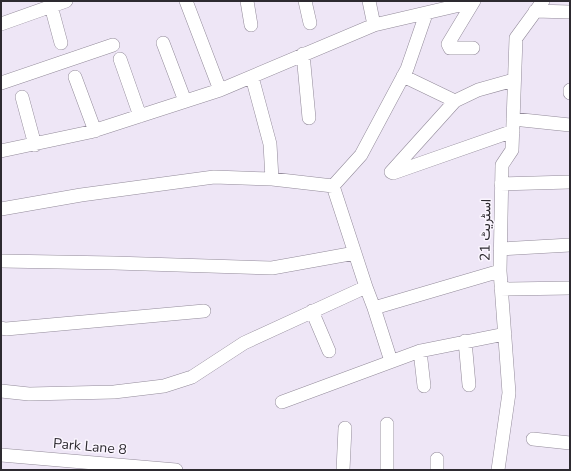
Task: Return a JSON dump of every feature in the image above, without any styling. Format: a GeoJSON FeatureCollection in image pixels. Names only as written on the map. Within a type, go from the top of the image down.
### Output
{"type":"FeatureCollection","features":[{"type":"Feature","properties":{"kind":"street"},"geometry":{"type":"LineString","coordinates":[[1,24],[66,1]]}},
{"type":"Feature","properties":{"kind":"street"},"geometry":{"type":"LineString","coordinates":[[186,1],[220,90]]}},
{"type":"Feature","properties":{"kind":"street"},"geometry":{"type":"LineString","coordinates":[[247,1],[251,25]]}},
{"type":"Feature","properties":{"kind":"street"},"geometry":{"type":"LineString","coordinates":[[305,1],[310,23]]}},
{"type":"Feature","properties":{"kind":"street"},"geometry":{"type":"LineString","coordinates":[[368,1],[374,25]]}},
{"type":"Feature","properties":{"kind":"street"},"geometry":{"type":"LineString","coordinates":[[1,151],[35,145],[95,131],[220,90],[374,25],[473,2]]}},
{"type":"Feature","properties":{"kind":"street"},"geometry":{"type":"LineString","coordinates":[[473,2],[448,44],[450,48],[473,48]]}},
{"type":"Feature","properties":{"kind":"street"},"geometry":{"type":"LineString","coordinates":[[51,6],[61,43]]}},
{"type":"Feature","properties":{"kind":"street"},"geometry":{"type":"LineString","coordinates":[[539,6],[570,12]]}},
{"type":"Feature","properties":{"kind":"street","name":"اسٹریٹ 21"},"geometry":{"type":"LineString","coordinates":[[498,470],[509,393],[500,270],[502,165],[512,150],[516,38],[539,6]]}},
{"type":"Feature","properties":{"kind":"street"},"geometry":{"type":"LineString","coordinates":[[333,186],[361,155],[403,76],[426,14]]}},
{"type":"Feature","properties":{"kind":"street"},"geometry":{"type":"LineString","coordinates":[[163,43],[185,101]]}},
{"type":"Feature","properties":{"kind":"street"},"geometry":{"type":"LineString","coordinates":[[1,83],[113,45]]}},
{"type":"Feature","properties":{"kind":"street"},"geometry":{"type":"LineString","coordinates":[[303,54],[309,118]]}},
{"type":"Feature","properties":{"kind":"street"},"geometry":{"type":"LineString","coordinates":[[120,60],[140,116]]}},
{"type":"Feature","properties":{"kind":"street"},"geometry":{"type":"LineString","coordinates":[[403,76],[455,101]]}},
{"type":"Feature","properties":{"kind":"street"},"geometry":{"type":"LineString","coordinates":[[75,77],[95,131]]}},
{"type":"Feature","properties":{"kind":"street"},"geometry":{"type":"LineString","coordinates":[[252,77],[270,144],[272,178]]}},
{"type":"Feature","properties":{"kind":"street"},"geometry":{"type":"LineString","coordinates":[[514,80],[478,90],[455,101],[391,170],[391,173],[513,125],[570,125]]}},
{"type":"Feature","properties":{"kind":"street"},"geometry":{"type":"LineString","coordinates":[[22,97],[35,145]]}},
{"type":"Feature","properties":{"kind":"street"},"geometry":{"type":"LineString","coordinates":[[1,209],[81,195],[214,177],[272,178],[333,186]]}},
{"type":"Feature","properties":{"kind":"street"},"geometry":{"type":"LineString","coordinates":[[501,184],[570,182]]}},
{"type":"Feature","properties":{"kind":"street"},"geometry":{"type":"LineString","coordinates":[[333,186],[391,361]]}},
{"type":"Feature","properties":{"kind":"street"},"geometry":{"type":"LineString","coordinates":[[500,249],[570,245]]}},
{"type":"Feature","properties":{"kind":"street"},"geometry":{"type":"LineString","coordinates":[[1,261],[272,268],[355,253]]}},
{"type":"Feature","properties":{"kind":"street"},"geometry":{"type":"LineString","coordinates":[[374,308],[500,270]]}},
{"type":"Feature","properties":{"kind":"street"},"geometry":{"type":"LineString","coordinates":[[1,391],[29,394],[114,392],[164,386],[192,377],[244,343],[366,287]]}},
{"type":"Feature","properties":{"kind":"street"},"geometry":{"type":"LineString","coordinates":[[501,289],[570,288]]}},
{"type":"Feature","properties":{"kind":"street"},"geometry":{"type":"LineString","coordinates":[[1,328],[6,330],[204,311]]}},
{"type":"Feature","properties":{"kind":"street"},"geometry":{"type":"LineString","coordinates":[[312,311],[329,351]]}},
{"type":"Feature","properties":{"kind":"street"},"geometry":{"type":"LineString","coordinates":[[282,402],[420,351],[505,334]]}},
{"type":"Feature","properties":{"kind":"street"},"geometry":{"type":"LineString","coordinates":[[465,341],[469,385]]}},
{"type":"Feature","properties":{"kind":"street"},"geometry":{"type":"LineString","coordinates":[[420,351],[424,386]]}},
{"type":"Feature","properties":{"kind":"street"},"geometry":{"type":"LineString","coordinates":[[387,424],[387,470]]}},
{"type":"Feature","properties":{"kind":"street"},"geometry":{"type":"LineString","coordinates":[[343,470],[345,428]]}},
{"type":"Feature","properties":{"kind":"street"},"geometry":{"type":"LineString","coordinates":[[533,439],[570,443]]}},
{"type":"Feature","properties":{"kind":"street","name":"Park Lane 8"},"geometry":{"type":"LineString","coordinates":[[1,455],[176,470]]}}]}
